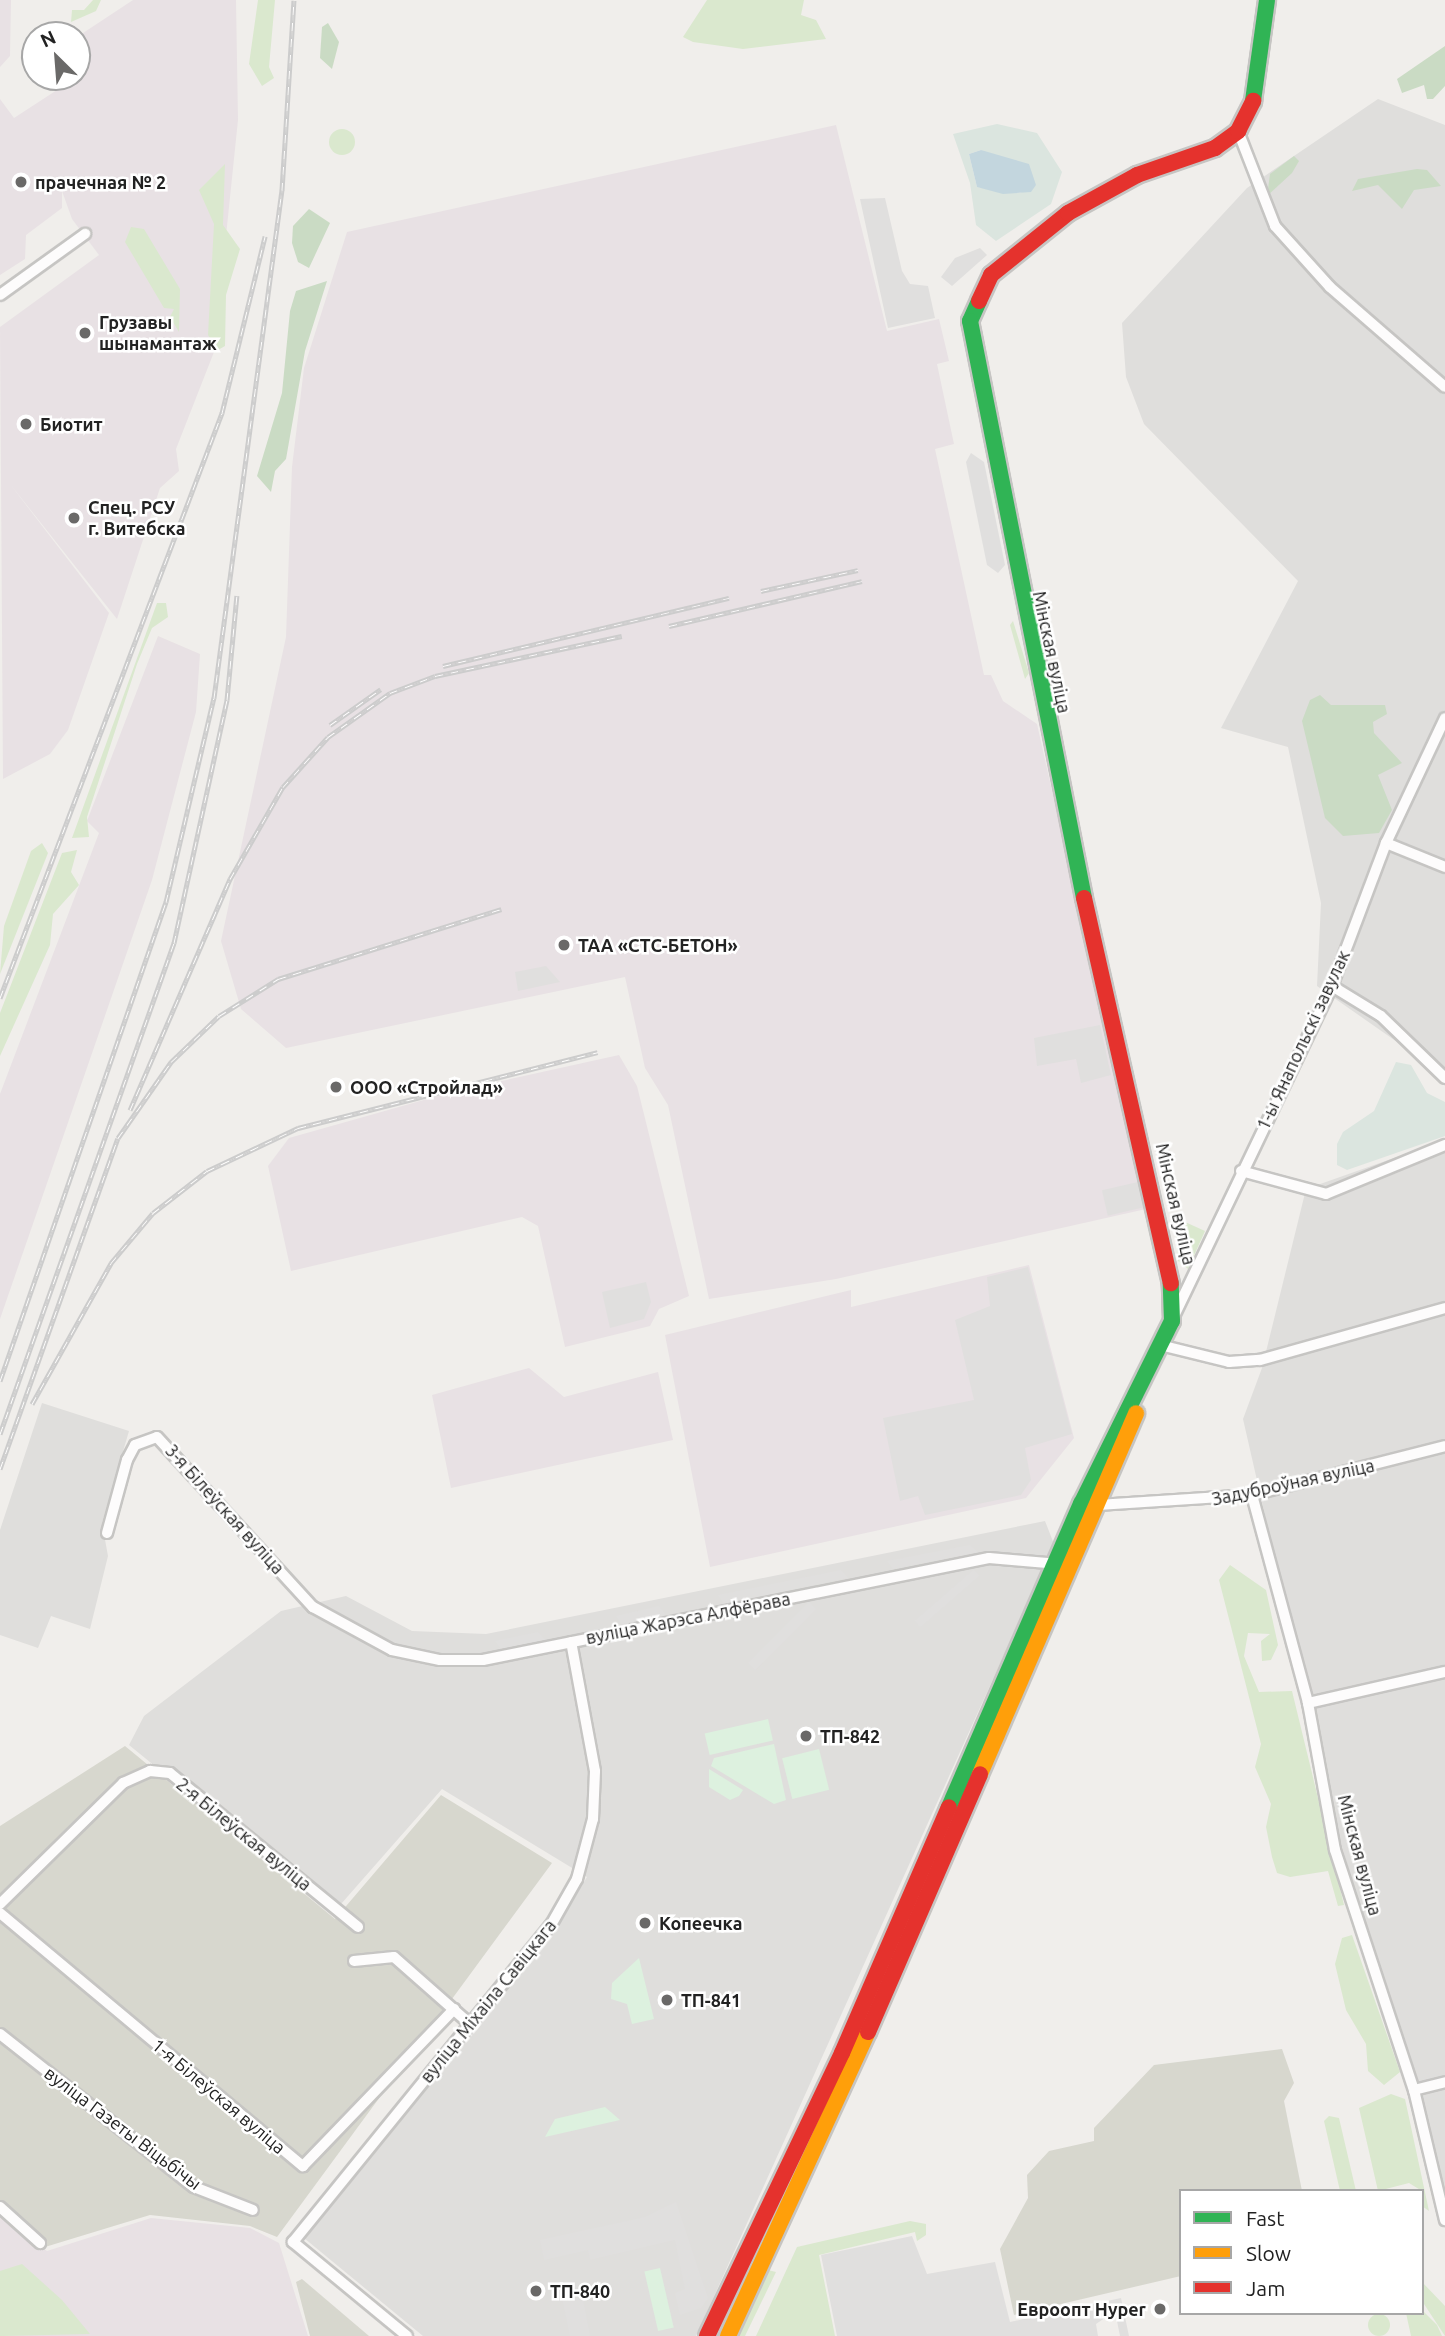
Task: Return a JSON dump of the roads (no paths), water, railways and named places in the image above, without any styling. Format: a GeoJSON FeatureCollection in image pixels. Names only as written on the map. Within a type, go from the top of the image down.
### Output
{"type":"FeatureCollection","features":[{"type":"Feature","properties":{"kind":"main road"},"geometry":{"type":"LineString","coordinates":[[1238,131],[1253,100],[1268,0]]}},
{"type":"Feature","properties":{"kind":"main road","name":"Мінская вуліца"},"geometry":{"type":"LineString","coordinates":[[1149,1375],[1164,1346],[1172,1321],[1172,1272],[1077,871],[970,321],[991,275],[1068,213],[1136,175],[1215,148],[1238,131]]}},
{"type":"Feature","properties":{"kind":"main road"},"geometry":{"type":"LineString","coordinates":[[706,2336],[765,2216],[1081,1504],[1149,1375]]}},
{"type":"Feature","properties":{"kind":"main road"},"geometry":{"type":"LineString","coordinates":[[728,2336],[783,2223],[1072,1568],[1149,1375]]}},
{"type":"Feature","properties":{"kind":"main road"},"geometry":{"type":"LineString","coordinates":[[1081,1504],[1098,1505]]}},
{"type":"Feature","properties":{"kind":"main road"},"geometry":{"type":"LineString","coordinates":[[765,2216],[783,2223]]}},
{"type":"Feature","properties":{"kind":"street"},"geometry":{"type":"LineString","coordinates":[[1238,131],[1275,226],[1322,279],[1445,387]]}},
{"type":"Feature","properties":{"kind":"street"},"geometry":{"type":"LineString","coordinates":[[0,295],[85,234]]}},
{"type":"Feature","properties":{"kind":"street","name":"1-ы Янапольскі завулак"},"geometry":{"type":"LineString","coordinates":[[1172,1321],[1241,1171],[1332,986],[1387,843],[1445,718]]}},
{"type":"Feature","properties":{"kind":"street"},"geometry":{"type":"LineString","coordinates":[[1387,843],[1445,867]]}},
{"type":"Feature","properties":{"kind":"street"},"geometry":{"type":"LineString","coordinates":[[1332,986],[1381,1016],[1445,1078]]}},
{"type":"Feature","properties":{"kind":"street"},"geometry":{"type":"LineString","coordinates":[[1241,1171],[1326,1194],[1445,1145]]}},
{"type":"Feature","properties":{"kind":"street"},"geometry":{"type":"LineString","coordinates":[[1164,1346],[1229,1362],[1260,1360],[1445,1308]]}},
{"type":"Feature","properties":{"kind":"street","name":"3-я Білеўская вуліца"},"geometry":{"type":"LineString","coordinates":[[107,1533],[127,1460],[144,1438],[157,1437],[313,1607]]}},
{"type":"Feature","properties":{"kind":"street","name":"Задуброўная вуліца"},"geometry":{"type":"LineString","coordinates":[[1098,1505],[1252,1495],[1445,1446]]}},
{"type":"Feature","properties":{"kind":"street","name":"Мінская вуліца"},"geometry":{"type":"LineString","coordinates":[[1252,1495],[1308,1703],[1335,1850],[1415,2090],[1445,2220]]}},
{"type":"Feature","properties":{"kind":"street","name":"вуліца Жарэса Алфёрава"},"geometry":{"type":"LineString","coordinates":[[313,1607],[392,1650],[440,1660],[483,1660],[989,1558],[1056,1563],[1072,1568]]}},
{"type":"Feature","properties":{"kind":"street","name":"вуліца Міхаіла Савіцкага"},"geometry":{"type":"LineString","coordinates":[[407,2336],[293,2242],[551,1925],[587,1854],[595,1771],[571,1642]]}},
{"type":"Feature","properties":{"kind":"street"},"geometry":{"type":"LineString","coordinates":[[1308,1703],[1445,1672]]}},
{"type":"Feature","properties":{"kind":"street","name":"2-я Білеўская вуліца"},"geometry":{"type":"LineString","coordinates":[[0,1904],[123,1783],[150,1770],[170,1773],[358,1927]]}},
{"type":"Feature","properties":{"kind":"street","name":"1-я Білеўская вуліца"},"geometry":{"type":"LineString","coordinates":[[0,1913],[303,2166],[454,2009]]}},
{"type":"Feature","properties":{"kind":"street"},"geometry":{"type":"LineString","coordinates":[[354,1961],[394,1957],[470,2024]]}},
{"type":"Feature","properties":{"kind":"street","name":"вуліца Газеты Віцьбічы"},"geometry":{"type":"LineString","coordinates":[[0,2034],[194,2187],[253,2210]]}},
{"type":"Feature","properties":{"kind":"street"},"geometry":{"type":"LineString","coordinates":[[1415,2090],[1445,2082]]}},
{"type":"Feature","properties":{"kind":"street"},"geometry":{"type":"LineString","coordinates":[[0,2207],[40,2243]]}},
{"type":"Feature","properties":{"kind":"railway"},"geometry":{"type":"LineString","coordinates":[[0,1381],[166,902],[214,698],[282,190],[294,0]]}},
{"type":"Feature","properties":{"kind":"railway"},"geometry":{"type":"LineString","coordinates":[[0,998],[222,413],[265,236]]}},
{"type":"Feature","properties":{"kind":"railway"},"geometry":{"type":"LineString","coordinates":[[761,591],[858,570]]}},
{"type":"Feature","properties":{"kind":"railway"},"geometry":{"type":"LineString","coordinates":[[669,626],[862,581]]}},
{"type":"Feature","properties":{"kind":"railway"},"geometry":{"type":"LineString","coordinates":[[0,1434],[174,943],[227,700],[237,595]]}},
{"type":"Feature","properties":{"kind":"railway"},"geometry":{"type":"LineString","coordinates":[[443,666],[729,598]]}},
{"type":"Feature","properties":{"kind":"railway"},"geometry":{"type":"LineString","coordinates":[[130,1110],[230,879],[283,787],[328,737],[390,693],[435,676],[622,636]]}},
{"type":"Feature","properties":{"kind":"railway"},"geometry":{"type":"LineString","coordinates":[[330,725],[381,689]]}},
{"type":"Feature","properties":{"kind":"railway"},"geometry":{"type":"LineString","coordinates":[[0,1469],[118,1138],[171,1062],[219,1016],[278,979],[501,909]]}},
{"type":"Feature","properties":{"kind":"railway"},"geometry":{"type":"LineString","coordinates":[[32,1404],[111,1263],[153,1213],[207,1171],[298,1128],[598,1052]]}},
{"type":"Feature","properties":{"kind":"place","name":"прачечная № 2"},"geometry":{"type":"Point","coordinates":[21,182]}},
{"type":"Feature","properties":{"kind":"place","name":"Грузавы шынамантаж"},"geometry":{"type":"Point","coordinates":[85,333]}},
{"type":"Feature","properties":{"kind":"place","name":"Биотит"},"geometry":{"type":"Point","coordinates":[26,424]}},
{"type":"Feature","properties":{"kind":"place","name":"Спец. РСУ г. Витебска"},"geometry":{"type":"Point","coordinates":[74,518]}},
{"type":"Feature","properties":{"kind":"place","name":"ТАА «СТС-БЕТОН»"},"geometry":{"type":"Point","coordinates":[564,945]}},
{"type":"Feature","properties":{"kind":"place","name":"ООО «Стройлад»"},"geometry":{"type":"Point","coordinates":[336,1087]}},
{"type":"Feature","properties":{"kind":"place","name":"ТП-842"},"geometry":{"type":"Point","coordinates":[806,1736]}},
{"type":"Feature","properties":{"kind":"place","name":"Копеечка"},"geometry":{"type":"Point","coordinates":[645,1923]}},
{"type":"Feature","properties":{"kind":"place","name":"ТП-841"},"geometry":{"type":"Point","coordinates":[667,2000]}},
{"type":"Feature","properties":{"kind":"place","name":"ТП-840"},"geometry":{"type":"Point","coordinates":[536,2291]}},
{"type":"Feature","properties":{"kind":"place","name":"Евроопт Hyper"},"geometry":{"type":"Point","coordinates":[1160,2309]}}]}
